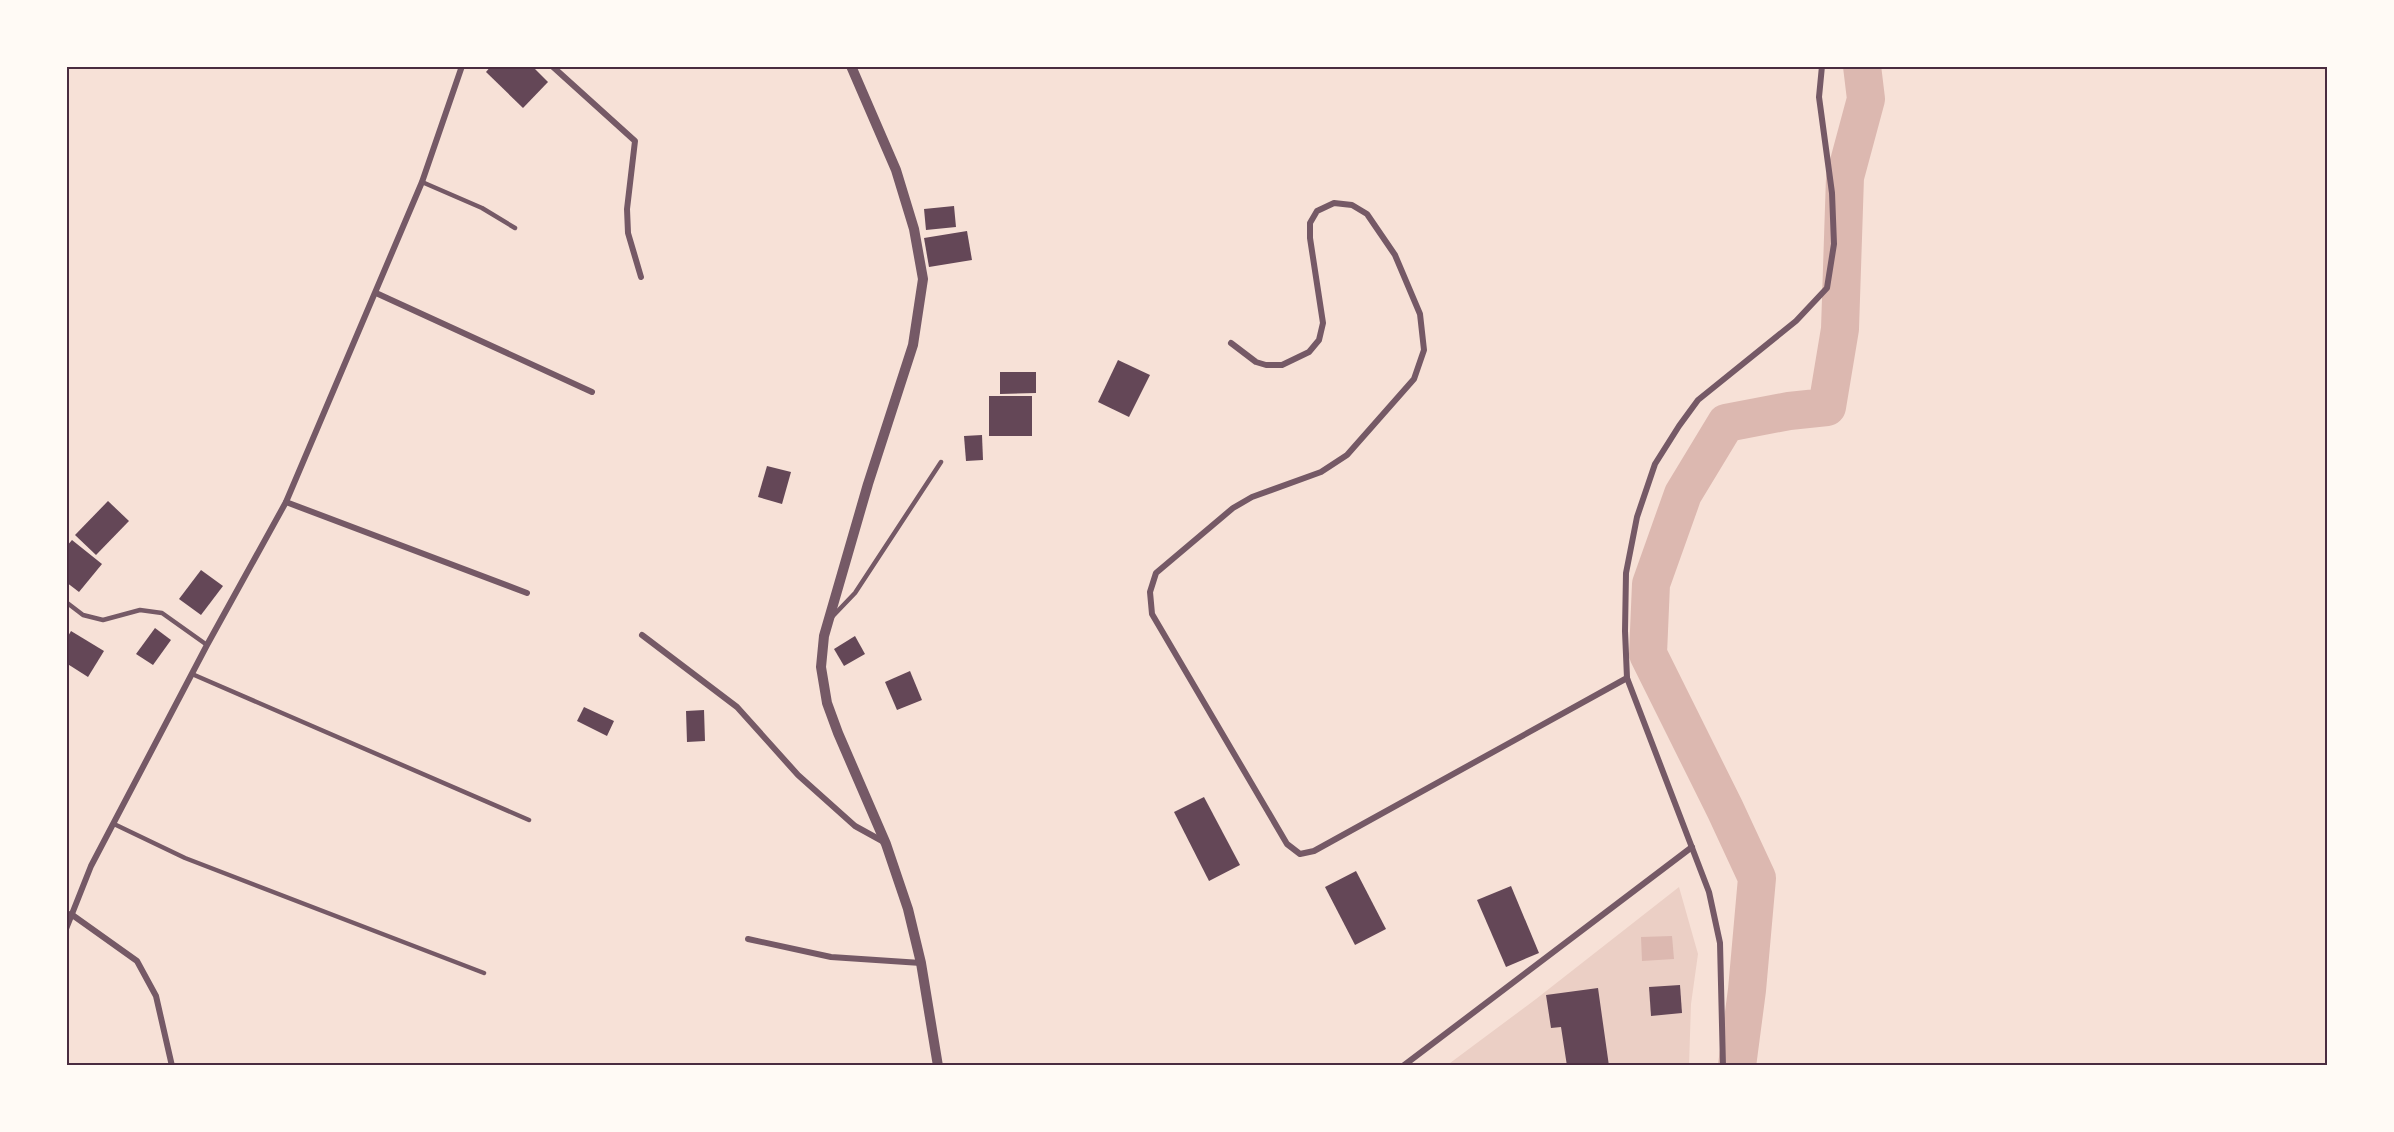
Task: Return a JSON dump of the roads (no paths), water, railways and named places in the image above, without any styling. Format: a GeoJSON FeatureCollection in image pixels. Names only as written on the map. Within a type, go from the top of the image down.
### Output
{"type":"FeatureCollection","features":[{"type":"Feature","properties":{"kind":"street"},"geometry":{"type":"LineString","coordinates":[[66,929],[91,866],[207,645],[286,502],[422,182],[462,66]]}},
{"type":"Feature","properties":{"kind":"street"},"geometry":{"type":"LineString","coordinates":[[552,66],[635,141],[627,209],[628,233],[641,278]]}},
{"type":"Feature","properties":{"kind":"street"},"geometry":{"type":"LineString","coordinates":[[850,66],[896,170],[914,230],[923,279],[913,345],[868,484],[824,636],[821,667],[827,703],[886,844],[908,909],[921,963],[938,1066]]}},
{"type":"Feature","properties":{"kind":"street"},"geometry":{"type":"LineString","coordinates":[[1723,1066],[1720,943],[1708,892],[1627,678],[1626,573],[1637,517],[1655,465],[1698,400],[1796,321],[1827,288],[1834,243],[1832,193],[1819,97],[1822,66]]}},
{"type":"Feature","properties":{"kind":"street"},"geometry":{"type":"LineString","coordinates":[[1231,343],[1256,362],[1266,365],[1282,365],[1309,352],[1319,340],[1323,323],[1310,238],[1310,223],[1317,211],[1334,203],[1352,205],[1367,214],[1395,255],[1420,314],[1424,350],[1414,380],[1347,455],[1321,472],[1252,497],[1233,508],[1156,573],[1150,592],[1152,614],[1287,844],[1300,854],[1314,851],[1627,678]]}},
{"type":"Feature","properties":{"kind":"street"},"geometry":{"type":"LineString","coordinates":[[376,293],[592,392]]}},
{"type":"Feature","properties":{"kind":"street"},"geometry":{"type":"LineString","coordinates":[[286,502],[527,593]]}},
{"type":"Feature","properties":{"kind":"street"},"geometry":{"type":"LineString","coordinates":[[642,635],[737,707],[798,776],[855,826],[886,844]]}},
{"type":"Feature","properties":{"kind":"street"},"geometry":{"type":"LineString","coordinates":[[1403,1066],[1692,847]]}},
{"type":"Feature","properties":{"kind":"street"},"geometry":{"type":"LineString","coordinates":[[71,914],[137,961],[156,996],[172,1066]]}},
{"type":"Feature","properties":{"kind":"street"},"geometry":{"type":"LineString","coordinates":[[748,939],[831,957],[921,963]]}},
{"type":"Feature","properties":{"kind":"lane"},"geometry":{"type":"LineString","coordinates":[[422,182],[482,208],[515,228]]}},
{"type":"Feature","properties":{"kind":"lane"},"geometry":{"type":"LineString","coordinates":[[830,619],[855,593],[941,462]]}},
{"type":"Feature","properties":{"kind":"lane"},"geometry":{"type":"LineString","coordinates":[[66,602],[82,615],[104,620],[140,610],[162,613],[207,645]]}},
{"type":"Feature","properties":{"kind":"lane"},"geometry":{"type":"LineString","coordinates":[[192,674],[529,820]]}},
{"type":"Feature","properties":{"kind":"lane"},"geometry":{"type":"LineString","coordinates":[[114,824],[185,858],[471,966],[484,973]]}},
{"type":"Feature","properties":{"kind":"waterway"},"geometry":{"type":"LineString","coordinates":[[1737,1066],[1747,990],[1757,878],[1648,654],[1651,584],[1683,494],[1726,423],[1789,411],[1827,407],[1840,329],[1845,177],[1866,99],[1862,66]]}}]}
